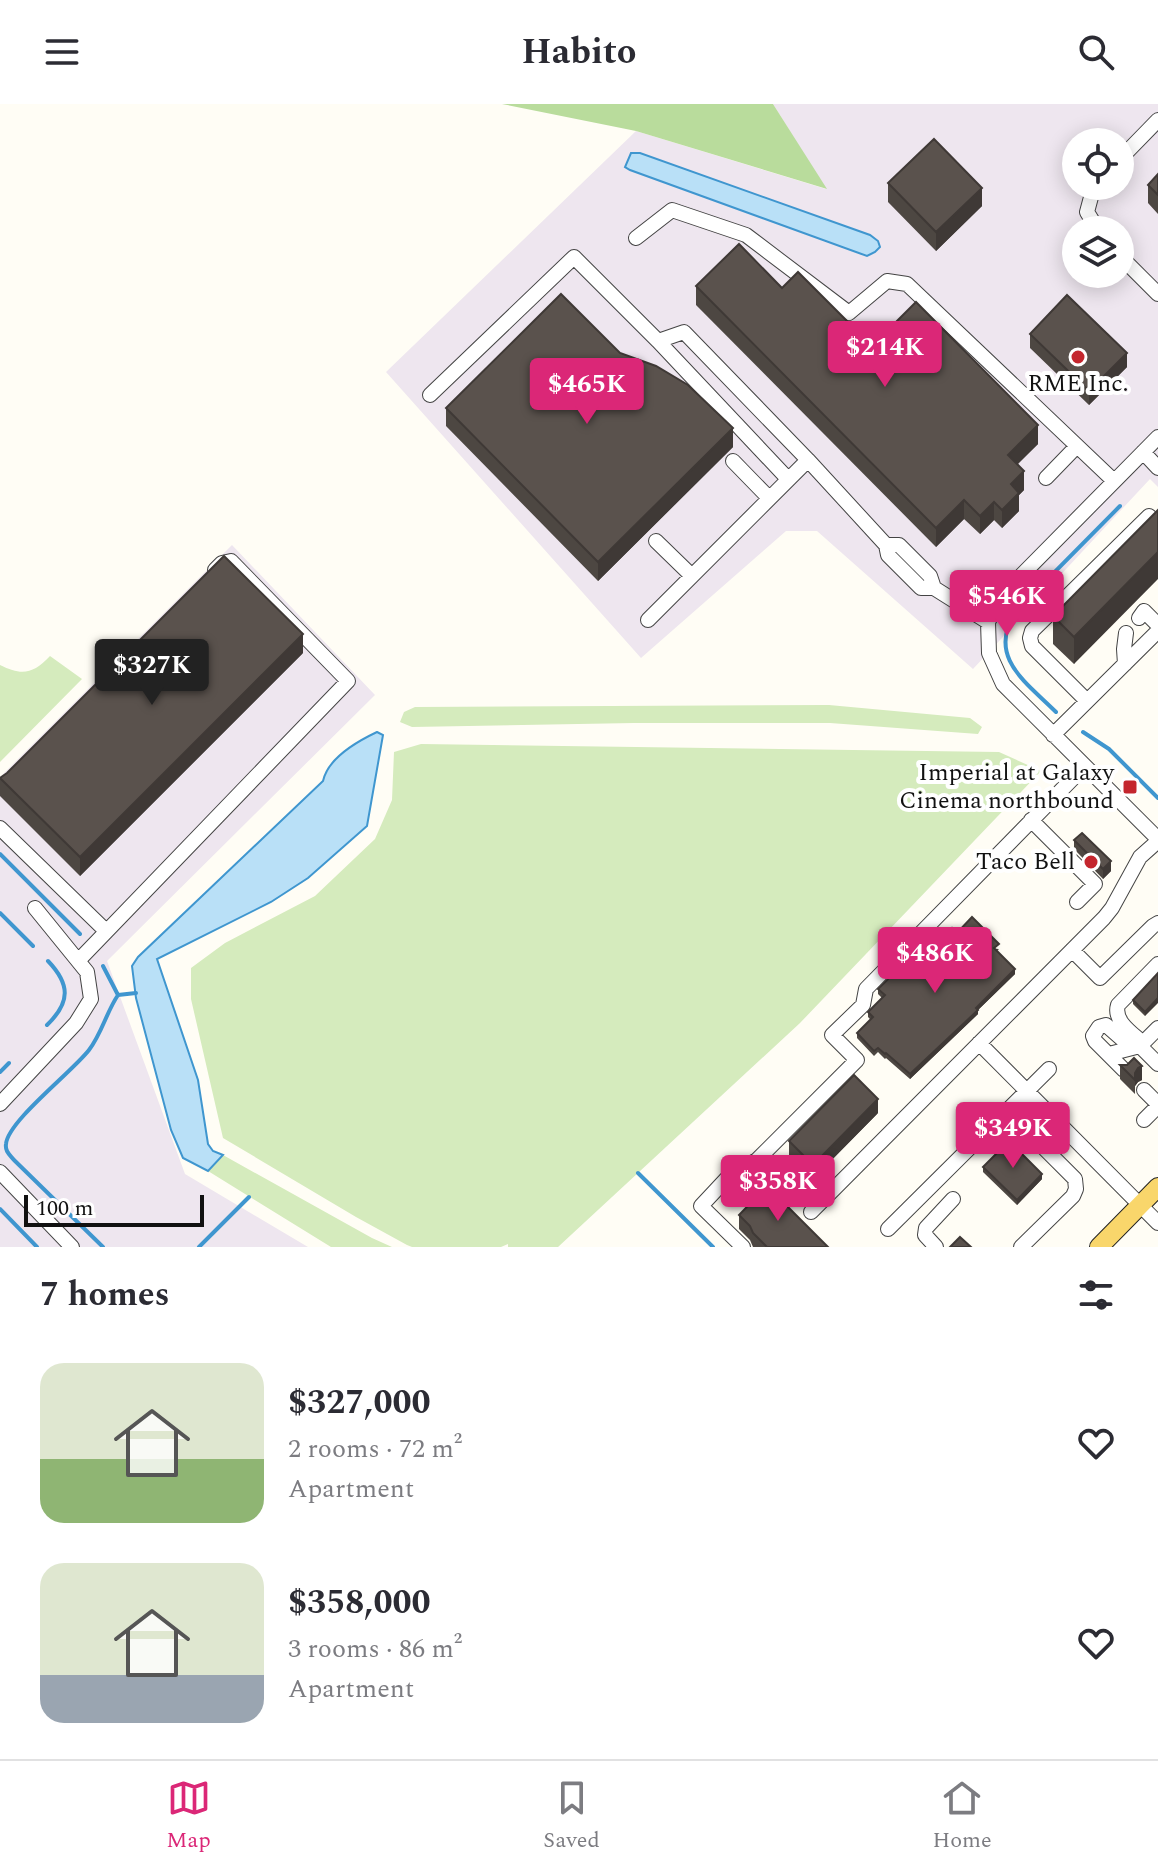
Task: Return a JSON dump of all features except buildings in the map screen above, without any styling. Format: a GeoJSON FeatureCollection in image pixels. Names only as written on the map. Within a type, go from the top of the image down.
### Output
{"type":"FeatureCollection","features":[{"type":"Feature","properties":{"kind":"main road"},"geometry":{"type":"LineString","coordinates":[[1099,1247],[1158,1187]]}},
{"type":"Feature","properties":{"kind":"street"},"geometry":{"type":"LineString","coordinates":[[1134,145],[1158,120]]}},
{"type":"Feature","properties":{"kind":"street"},"geometry":{"type":"LineString","coordinates":[[636,238],[672,210],[746,235],[849,313],[887,281],[907,284],[1114,481]]}},
{"type":"Feature","properties":{"kind":"street"},"geometry":{"type":"LineString","coordinates":[[430,395],[574,257],[788,479]]}},
{"type":"Feature","properties":{"kind":"street"},"geometry":{"type":"LineString","coordinates":[[1134,270],[1158,294]]}},
{"type":"Feature","properties":{"kind":"street"},"geometry":{"type":"LineString","coordinates":[[658,341],[684,332],[808,460],[886,545],[888,555],[921,588],[934,588],[988,622]]}},
{"type":"Feature","properties":{"kind":"street"},"geometry":{"type":"LineString","coordinates":[[811,1212],[1112,908],[1140,857],[1158,840],[1003,684],[989,653],[988,622],[1002,595],[1158,437]]}},
{"type":"Feature","properties":{"kind":"street"},"geometry":{"type":"LineString","coordinates":[[1046,478],[1077,446]]}},
{"type":"Feature","properties":{"kind":"street"},"geometry":{"type":"LineString","coordinates":[[1143,452],[1158,468]]}},
{"type":"Feature","properties":{"kind":"street"},"geometry":{"type":"LineString","coordinates":[[648,620],[808,460]]}},
{"type":"Feature","properties":{"kind":"street"},"geometry":{"type":"LineString","coordinates":[[733,461],[769,498]]}},
{"type":"Feature","properties":{"kind":"street"},"geometry":{"type":"LineString","coordinates":[[1087,701],[1032,646],[1032,631],[1149,516],[1158,525]]}},
{"type":"Feature","properties":{"kind":"street"},"geometry":{"type":"LineString","coordinates":[[656,541],[692,576]]}},
{"type":"Feature","properties":{"kind":"street"},"geometry":{"type":"LineString","coordinates":[[78,961],[348,681],[231,561],[222,563],[200,586]]}},
{"type":"Feature","properties":{"kind":"street"},"geometry":{"type":"LineString","coordinates":[[1139,618],[1144,611],[1158,625]]}},
{"type":"Feature","properties":{"kind":"street"},"geometry":{"type":"LineString","coordinates":[[1053,735],[1158,631]]}},
{"type":"Feature","properties":{"kind":"street"},"geometry":{"type":"LineString","coordinates":[[1125,664],[1126,633]]}},
{"type":"Feature","properties":{"kind":"street"},"geometry":{"type":"LineString","coordinates":[[743,1247],[701,1206],[730,1175],[757,1160],[857,1060],[832,1035],[863,1005],[866,989],[1085,766]]}},
{"type":"Feature","properties":{"kind":"street"},"geometry":{"type":"LineString","coordinates":[[1031,820],[1095,884],[1077,902]]}},
{"type":"Feature","properties":{"kind":"street"},"geometry":{"type":"LineString","coordinates":[[0,828],[106,931]]}},
{"type":"Feature","properties":{"kind":"street"},"geometry":{"type":"LineString","coordinates":[[0,1104],[76,1023],[91,999],[87,972],[35,908]]}},
{"type":"Feature","properties":{"kind":"street"},"geometry":{"type":"LineString","coordinates":[[1072,950],[1100,978],[1158,923]]}},
{"type":"Feature","properties":{"kind":"street"},"geometry":{"type":"LineString","coordinates":[[1138,1046],[1116,1012],[1118,1005],[1158,964]]}},
{"type":"Feature","properties":{"kind":"street"},"geometry":{"type":"LineString","coordinates":[[1124,1070],[1095,1041],[1093,1036],[1099,1027],[1106,1025],[1112,1028],[1158,1064]]}},
{"type":"Feature","properties":{"kind":"street"},"geometry":{"type":"LineString","coordinates":[[1109,1054],[1138,1046],[1158,1028]]}},
{"type":"Feature","properties":{"kind":"street"},"geometry":{"type":"LineString","coordinates":[[979,1043],[1158,1223]]}},
{"type":"Feature","properties":{"kind":"street"},"geometry":{"type":"LineString","coordinates":[[888,1229],[1049,1069]]}},
{"type":"Feature","properties":{"kind":"street"},"geometry":{"type":"LineString","coordinates":[[1144,1090],[1158,1105],[1144,1120]]}},
{"type":"Feature","properties":{"kind":"street"},"geometry":{"type":"LineString","coordinates":[[1007,1111],[1077,1184],[1073,1196],[1021,1247]]}},
{"type":"Feature","properties":{"kind":"street"},"geometry":{"type":"LineString","coordinates":[[0,1172],[72,1247]]}},
{"type":"Feature","properties":{"kind":"street"},"geometry":{"type":"LineString","coordinates":[[936,1247],[925,1235],[926,1228],[953,1199]]}},
{"type":"Feature","properties":{"kind":"shaded area"},"geometry":{"type":"Polygon","coordinates":[[[773,104],[1158,104],[1158,487],[1150,479],[973,669],[817,531],[786,531],[641,658],[386,372],[636,131],[826,189],[773,104]]]}},
{"type":"Feature","properties":{"kind":"shaded area"},"geometry":{"type":"Polygon","coordinates":[[[232,545],[375,695],[107,961],[185,1174],[308,1247],[0,1247],[0,777],[232,545]]]}},
{"type":"Feature","properties":{"kind":"green space"},"geometry":{"type":"Polygon","coordinates":[[[502,104],[773,104],[827,189],[636,131],[502,104]]]}},
{"type":"Feature","properties":{"kind":"green space"},"geometry":{"type":"Polygon","coordinates":[[[50,656],[82,679],[0,762],[0,665],[21,672],[33,670],[50,656]]]}},
{"type":"Feature","properties":{"kind":"green space"},"geometry":{"type":"Polygon","coordinates":[[[829,705],[970,718],[982,727],[978,734],[830,723],[412,727],[400,722],[404,712],[415,707],[829,705]]]}},
{"type":"Feature","properties":{"kind":"green space"},"geometry":{"type":"Polygon","coordinates":[[[421,744],[999,752],[1041,771],[800,1023],[558,1247],[508,1247],[508,1244],[501,1247],[412,1247],[223,1138],[191,999],[191,968],[225,943],[315,896],[375,839],[392,800],[394,752],[421,744]]]}},
{"type":"Feature","properties":{"kind":"green space"},"geometry":{"type":"Polygon","coordinates":[[[223,1155],[392,1247],[331,1247],[208,1171],[223,1155]]]}},
{"type":"Feature","properties":{"kind":"water"},"geometry":{"type":"Polygon","coordinates":[[[631,153],[640,153],[870,235],[880,247],[867,256],[630,170],[625,167],[631,153]]]}},
{"type":"Feature","properties":{"kind":"water"},"geometry":{"type":"Polygon","coordinates":[[[377,732],[383,735],[367,826],[308,878],[271,902],[157,959],[198,1080],[208,1144],[213,1151],[223,1155],[208,1171],[183,1158],[171,1130],[136,998],[132,966],[323,781],[337,758],[377,732]]]}},
{"type":"Feature","properties":{"kind":"waterway"},"geometry":{"type":"LineString","coordinates":[[1056,712],[1014,668],[1005,642],[1008,627],[1016,611],[1120,506]]}},
{"type":"Feature","properties":{"kind":"waterway"},"geometry":{"type":"LineString","coordinates":[[1083,732],[1109,749],[1158,798]]}},
{"type":"Feature","properties":{"kind":"waterway"},"geometry":{"type":"LineString","coordinates":[[0,854],[80,934]]}},
{"type":"Feature","properties":{"kind":"waterway"},"geometry":{"type":"LineString","coordinates":[[0,913],[33,946]]}},
{"type":"Feature","properties":{"kind":"waterway"},"geometry":{"type":"LineString","coordinates":[[47,1025],[60,1009],[65,993],[60,977],[48,961]]}},
{"type":"Feature","properties":{"kind":"waterway"},"geometry":{"type":"LineString","coordinates":[[103,966],[118,995],[97,1037],[81,1059],[17,1123],[9,1134],[6,1146],[14,1160],[103,1247]]}},
{"type":"Feature","properties":{"kind":"waterway"},"geometry":{"type":"LineString","coordinates":[[118,995],[136,993]]}},
{"type":"Feature","properties":{"kind":"waterway"},"geometry":{"type":"LineString","coordinates":[[0,1072],[9,1063]]}},
{"type":"Feature","properties":{"kind":"waterway"},"geometry":{"type":"LineString","coordinates":[[638,1173],[713,1247]]}},
{"type":"Feature","properties":{"kind":"waterway"},"geometry":{"type":"LineString","coordinates":[[199,1247],[249,1197]]}},
{"type":"Feature","properties":{"kind":"waterway"},"geometry":{"type":"LineString","coordinates":[[0,1209],[37,1247]]}},
{"type":"Feature","properties":{"kind":"place","name":"RME Inc."},"geometry":{"type":"Point","coordinates":[1078,357]}},
{"type":"Feature","properties":{"kind":"place","name":"Imperial at Galaxy Cinema northbound"},"geometry":{"type":"Point","coordinates":[1130,787]}},
{"type":"Feature","properties":{"kind":"place","name":"Taco Bell"},"geometry":{"type":"Point","coordinates":[1091,862]}}]}
